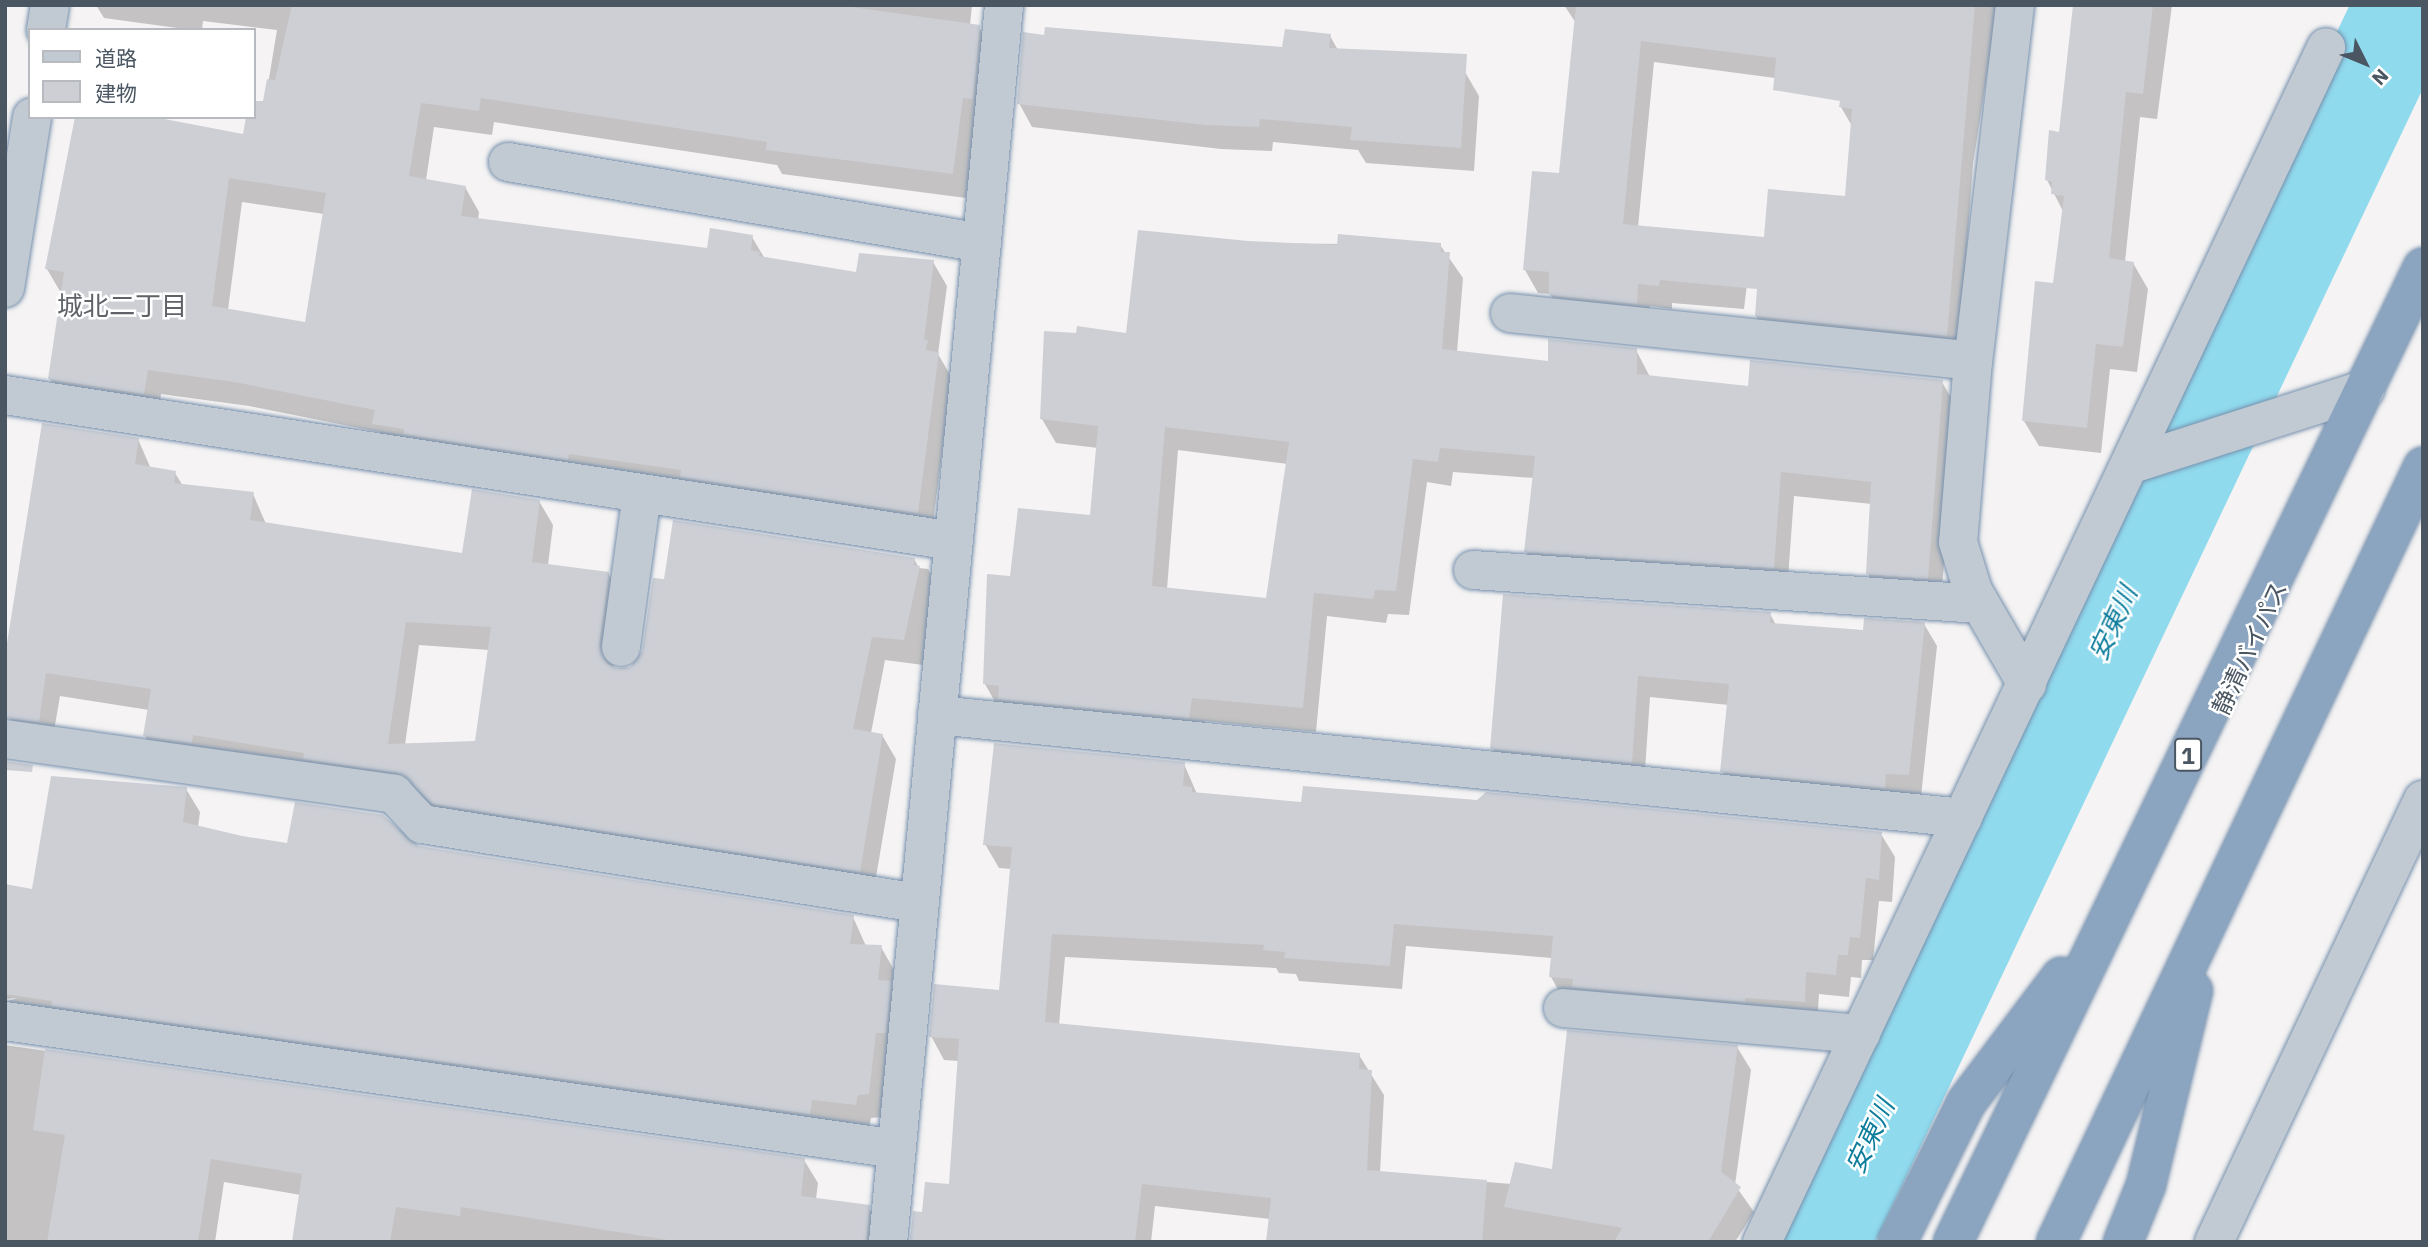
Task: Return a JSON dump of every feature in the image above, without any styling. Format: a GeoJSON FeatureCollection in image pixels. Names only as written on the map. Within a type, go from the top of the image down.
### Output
{"type":"FeatureCollection","features":[{"type":"Feature","properties":{"kind":"highway","name":"1"},"geometry":{"type":"LineString","coordinates":[[1953,1242],[2423,267]]}},
{"type":"Feature","properties":{"kind":"highway","name":"静清バイパス"},"geometry":{"type":"LineString","coordinates":[[1969,1242],[2423,281]]}},
{"type":"Feature","properties":{"kind":"highway"},"geometry":{"type":"LineString","coordinates":[[2056,1242],[2423,467]]}},
{"type":"Feature","properties":{"kind":"highway"},"geometry":{"type":"LineString","coordinates":[[2068,1242],[2423,486]]}},
{"type":"Feature","properties":{"kind":"highway","name":"1"},"geometry":{"type":"LineString","coordinates":[[1897,1242],[1966,1103],[2114,908]]}},
{"type":"Feature","properties":{"kind":"highway"},"geometry":{"type":"LineString","coordinates":[[2123,1242],[2146,1185],[2198,969]]}},
{"type":"Feature","properties":{"kind":"street"},"geometry":{"type":"LineString","coordinates":[[46,28],[50,5]]}},
{"type":"Feature","properties":{"kind":"street"},"geometry":{"type":"LineString","coordinates":[[888,1242],[1004,5]]}},
{"type":"Feature","properties":{"kind":"street"},"geometry":{"type":"LineString","coordinates":[[2015,5],[1973,361],[1958,542],[1980,604],[2027,684]]}},
{"type":"Feature","properties":{"kind":"street"},"geometry":{"type":"LineString","coordinates":[[1762,1242],[2132,464],[2326,48]]}},
{"type":"Feature","properties":{"kind":"street"},"geometry":{"type":"LineString","coordinates":[[5,288],[32,119]]}},
{"type":"Feature","properties":{"kind":"street"},"geometry":{"type":"LineString","coordinates":[[508,162],[982,243]]}},
{"type":"Feature","properties":{"kind":"street"},"geometry":{"type":"LineString","coordinates":[[1510,313],[1973,361]]}},
{"type":"Feature","properties":{"kind":"street"},"geometry":{"type":"LineString","coordinates":[[2132,464],[2365,389]]}},
{"type":"Feature","properties":{"kind":"street"},"geometry":{"type":"LineString","coordinates":[[5,395],[954,541]]}},
{"type":"Feature","properties":{"kind":"street"},"geometry":{"type":"LineString","coordinates":[[621,647],[642,493]]}},
{"type":"Feature","properties":{"kind":"street"},"geometry":{"type":"LineString","coordinates":[[1473,570],[1980,604]]}},
{"type":"Feature","properties":{"kind":"street"},"geometry":{"type":"LineString","coordinates":[[937,715],[1963,818]]}},
{"type":"Feature","properties":{"kind":"street"},"geometry":{"type":"LineString","coordinates":[[5,739],[394,794],[422,824],[918,904]]}},
{"type":"Feature","properties":{"kind":"street"},"geometry":{"type":"LineString","coordinates":[[2214,1242],[2407,872],[2423,800]]}},
{"type":"Feature","properties":{"kind":"street"},"geometry":{"type":"LineString","coordinates":[[1563,1008],[1861,1034]]}},
{"type":"Feature","properties":{"kind":"street"},"geometry":{"type":"LineString","coordinates":[[5,1021],[897,1149]]}},
{"type":"Feature","properties":{"kind":"building"},"geometry":{"type":"Polygon","coordinates":[[[292,5],[838,5],[980,25],[973,99],[963,98],[953,174],[766,150],[767,142],[481,98],[479,111],[421,103],[409,176],[466,186],[461,216],[707,248],[710,228],[753,235],[751,250],[760,252],[759,256],[856,272],[859,253],[934,260],[924,340],[928,340],[926,350],[939,352],[918,513],[680,477],[681,470],[569,454],[568,460],[404,434],[404,429],[372,424],[375,410],[234,382],[148,370],[144,394],[48,379],[64,272],[45,269],[75,119],[164,119],[243,134],[246,119],[256,119],[256,101],[263,101],[267,79],[275,80],[292,5]],[[229,178],[212,306],[305,322],[326,193],[229,178]]]}},
{"type":"Feature","properties":{"kind":"building"},"geometry":{"type":"Polygon","coordinates":[[[1576,5],[1975,5],[1947,336],[1755,316],[1757,289],[1660,280],[1659,286],[1638,284],[1637,304],[1549,295],[1549,272],[1523,270],[1532,171],[1559,173],[1576,5]],[[1641,41],[1623,224],[1764,237],[1768,189],[1845,196],[1852,109],[1839,107],[1840,101],[1773,90],[1776,58],[1641,41]]]}},
{"type":"Feature","properties":{"kind":"building"},"geometry":{"type":"Polygon","coordinates":[[[2073,5],[2153,5],[2143,94],[2126,92],[2109,258],[2134,262],[2123,347],[2096,344],[2087,428],[2022,421],[2035,281],[2053,283],[2064,196],[2051,194],[2052,182],[2045,180],[2049,130],[2059,132],[2073,5]]]}},
{"type":"Feature","properties":{"kind":"building"},"geometry":{"type":"Polygon","coordinates":[[[1045,27],[1282,47],[1285,29],[1331,34],[1329,48],[1467,54],[1461,148],[1350,140],[1352,127],[1260,119],[1259,127],[1206,125],[1017,104],[1023,32],[1044,35],[1045,27]]]}},
{"type":"Feature","properties":{"kind":"building"},"geometry":{"type":"Polygon","coordinates":[[[1138,230],[1248,241],[1337,245],[1338,234],[1441,243],[1441,252],[1450,252],[1442,349],[1548,361],[1548,339],[1637,348],[1637,374],[1748,386],[1750,360],[1943,380],[1928,579],[1866,574],[1871,482],[1781,472],[1774,568],[1524,552],[1535,456],[1440,448],[1438,462],[1413,459],[1396,591],[1375,590],[1373,599],[1314,593],[1303,708],[1192,698],[1189,718],[998,699],[999,686],[983,684],[987,574],[1010,576],[1018,508],[1090,515],[1098,426],[1040,419],[1044,331],[1076,333],[1077,326],[1126,333],[1138,230]],[[1165,427],[1152,586],[1266,598],[1289,442],[1165,427]]]}},
{"type":"Feature","properties":{"kind":"building"},"geometry":{"type":"Polygon","coordinates":[[[42,423],[139,438],[135,464],[176,471],[174,483],[254,492],[250,520],[462,553],[472,489],[540,500],[532,562],[609,572],[599,645],[607,664],[617,668],[630,667],[642,651],[653,578],[664,579],[673,520],[915,558],[914,565],[920,566],[904,640],[872,637],[853,729],[883,734],[860,872],[433,804],[398,773],[303,759],[304,753],[193,735],[192,743],[143,736],[151,689],[46,673],[39,722],[5,718],[5,656],[42,423]],[[406,622],[388,744],[475,741],[491,627],[406,622]]]}},
{"type":"Feature","properties":{"kind":"building"},"geometry":{"type":"Polygon","coordinates":[[[1503,594],[1771,612],[1770,623],[1863,630],[1864,618],[1925,622],[1909,775],[1886,774],[1885,788],[1720,772],[1729,684],[1638,676],[1632,763],[1490,749],[1503,594]]]}},
{"type":"Feature","properties":{"kind":"building"},"geometry":{"type":"Polygon","coordinates":[[[994,743],[1185,762],[1183,786],[1192,787],[1192,792],[1301,802],[1303,786],[1477,800],[1486,792],[1882,832],[1879,880],[1866,878],[1860,938],[1850,937],[1848,955],[1838,955],[1836,975],[1806,972],[1805,1002],[1745,998],[1745,1002],[1572,987],[1573,979],[1549,977],[1553,936],[1394,924],[1390,966],[1284,958],[1285,952],[1263,950],[1264,945],[1052,934],[1045,1022],[1360,1053],[1359,1069],[1372,1070],[1367,1170],[1487,1180],[1482,1242],[1266,1242],[1271,1198],[1142,1184],[1135,1242],[910,1242],[913,1211],[922,1212],[925,1182],[949,1184],[959,1039],[929,1037],[934,984],[999,990],[1012,847],[983,845],[994,743]]]}},
{"type":"Feature","properties":{"kind":"building"},"geometry":{"type":"Polygon","coordinates":[[[5,761],[33,765],[32,772],[5,770],[5,761]]]}},
{"type":"Feature","properties":{"kind":"building"},"geometry":{"type":"Polygon","coordinates":[[[51,776],[187,787],[183,822],[242,836],[287,843],[295,802],[383,815],[419,846],[854,915],[850,944],[882,945],[878,980],[891,981],[886,1033],[876,1033],[869,1094],[858,1095],[856,1105],[812,1100],[810,1114],[51,1006],[52,1001],[5,994],[5,884],[32,889],[51,776]]]}},
{"type":"Feature","properties":{"kind":"building"},"geometry":{"type":"Polygon","coordinates":[[[1567,1030],[1738,1045],[1721,1172],[1741,1187],[1708,1242],[1614,1242],[1622,1228],[1504,1207],[1515,1162],[1552,1169],[1567,1030]]]}},
{"type":"Feature","properties":{"kind":"building"},"geometry":{"type":"Polygon","coordinates":[[[45,1049],[805,1158],[801,1196],[870,1205],[866,1242],[680,1242],[461,1207],[460,1216],[396,1207],[390,1242],[292,1242],[302,1174],[211,1159],[198,1242],[47,1242],[65,1135],[33,1130],[45,1049]]]}},
{"type":"Feature","properties":{"kind":"waterway","name":"安東川"},"geometry":{"type":"LineString","coordinates":[[1819,1242],[2406,5]]}},
{"type":"Feature","properties":{"kind":"district","name":"城北二丁目"},"geometry":{"type":"Point","coordinates":[122,306]}}]}
